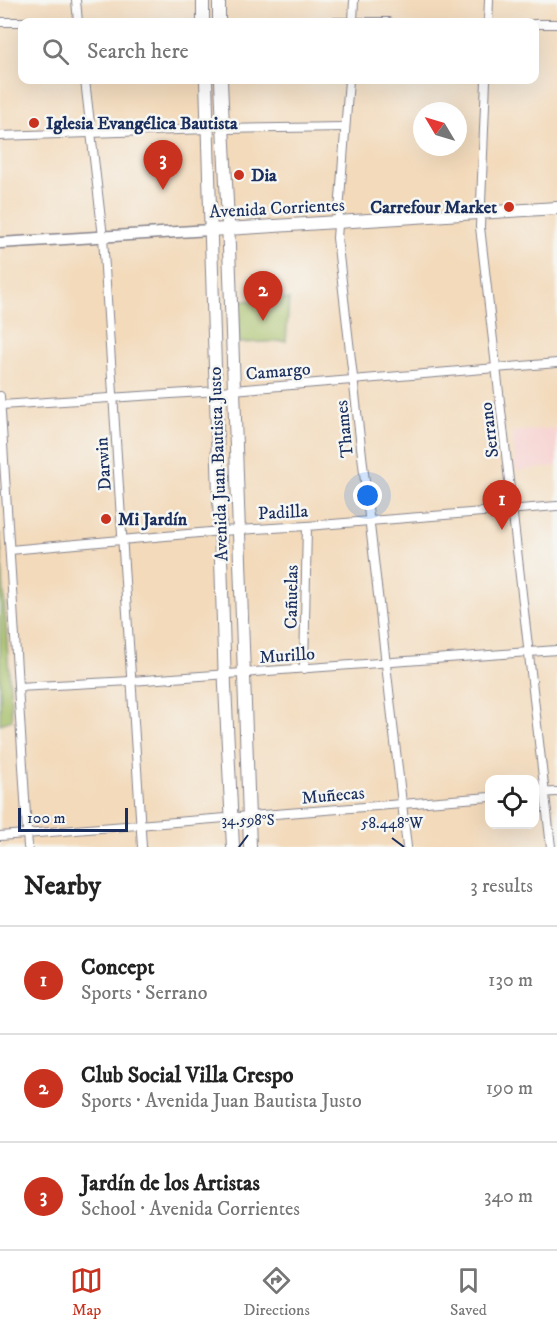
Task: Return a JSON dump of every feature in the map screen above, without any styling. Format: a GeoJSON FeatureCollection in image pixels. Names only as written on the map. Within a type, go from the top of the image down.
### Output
{"type":"FeatureCollection","features":[{"type":"Feature","properties":{"kind":"main road"},"geometry":{"type":"LineString","coordinates":[[203,0],[203,18]]}},
{"type":"Feature","properties":{"kind":"main road"},"geometry":{"type":"LineString","coordinates":[[219,0],[219,18]]}},
{"type":"Feature","properties":{"kind":"main road","name":"Avenida Juan Bautista Justo"},"geometry":{"type":"LineString","coordinates":[[206,84],[225,674],[233,847]]}},
{"type":"Feature","properties":{"kind":"main road","name":"Avenida Juan Bautista Justo"},"geometry":{"type":"LineString","coordinates":[[221,84],[250,847]]}},
{"type":"Feature","properties":{"kind":"main road","name":"Avenida Corrientes"},"geometry":{"type":"LineString","coordinates":[[0,243],[557,208]]}},
{"type":"Feature","properties":{"kind":"street"},"geometry":{"type":"LineString","coordinates":[[76,0],[78,18]]}},
{"type":"Feature","properties":{"kind":"street"},"geometry":{"type":"LineString","coordinates":[[353,18],[354,0]]}},
{"type":"Feature","properties":{"kind":"street"},"geometry":{"type":"LineString","coordinates":[[488,18],[489,0]]}},
{"type":"Feature","properties":{"kind":"street"},"geometry":{"type":"LineString","coordinates":[[0,22],[18,22]]}},
{"type":"Feature","properties":{"kind":"street"},"geometry":{"type":"LineString","coordinates":[[539,24],[557,24]]}},
{"type":"Feature","properties":{"kind":"street","name":"Darwin"},"geometry":{"type":"LineString","coordinates":[[85,84],[103,237],[142,847]]}},
{"type":"Feature","properties":{"kind":"street","name":"Thames"},"geometry":{"type":"LineString","coordinates":[[349,84],[337,238],[407,847]]}},
{"type":"Feature","properties":{"kind":"street","name":"Serrano"},"geometry":{"type":"LineString","coordinates":[[486,84],[479,213],[551,847]]}},
{"type":"Feature","properties":{"kind":"street"},"geometry":{"type":"LineString","coordinates":[[223,129],[345,127]]}},
{"type":"Feature","properties":{"kind":"street"},"geometry":{"type":"LineString","coordinates":[[0,136],[208,129]]}},
{"type":"Feature","properties":{"kind":"street","name":"Camargo"},"geometry":{"type":"LineString","coordinates":[[1,405],[233,390],[557,363]]}},
{"type":"Feature","properties":{"kind":"street"},"geometry":{"type":"LineString","coordinates":[[0,396],[28,847]]}},
{"type":"Feature","properties":{"kind":"street","name":"Padilla"},"geometry":{"type":"LineString","coordinates":[[10,550],[221,531],[557,506]]}},
{"type":"Feature","properties":{"kind":"street","name":"Cañuelas"},"geometry":{"type":"LineString","coordinates":[[304,669],[307,526]]}},
{"type":"Feature","properties":{"kind":"street","name":"Murillo"},"geometry":{"type":"LineString","coordinates":[[18,687],[557,650]]}},
{"type":"Feature","properties":{"kind":"street"},"geometry":{"type":"LineString","coordinates":[[539,794],[557,792]]}},
{"type":"Feature","properties":{"kind":"street","name":"Muñecas"},"geometry":{"type":"LineString","coordinates":[[0,836],[485,797]]}},
{"type":"Feature","properties":{"kind":"shaded area"},"geometry":{"type":"Polygon","coordinates":[[[557,428],[557,466],[516,471],[512,432],[557,428]]]}},
{"type":"Feature","properties":{"kind":"green space"},"geometry":{"type":"Polygon","coordinates":[[[289,299],[286,341],[239,343],[238,301],[289,299]]]}},
{"type":"Feature","properties":{"kind":"green space"},"geometry":{"type":"Polygon","coordinates":[[[0,533],[12,720],[0,724],[0,533]]]}},
{"type":"Feature","properties":{"kind":"place","name":"Iglesia Evangélica Bautista"},"geometry":{"type":"Point","coordinates":[34,123]}},
{"type":"Feature","properties":{"kind":"place","name":"Dia"},"geometry":{"type":"Point","coordinates":[239,175]}},
{"type":"Feature","properties":{"kind":"place","name":"Jardín de los Artistas"},"geometry":{"type":"Point","coordinates":[163,190]}},
{"type":"Feature","properties":{"kind":"place","name":"Carrefour Market"},"geometry":{"type":"Point","coordinates":[509,207]}},
{"type":"Feature","properties":{"kind":"place","name":"Club Social Villa Crespo"},"geometry":{"type":"Point","coordinates":[263,321]}},
{"type":"Feature","properties":{"kind":"place","name":"Mi Jardín"},"geometry":{"type":"Point","coordinates":[106,519]}},
{"type":"Feature","properties":{"kind":"place","name":"Concept"},"geometry":{"type":"Point","coordinates":[502,530]}}]}
